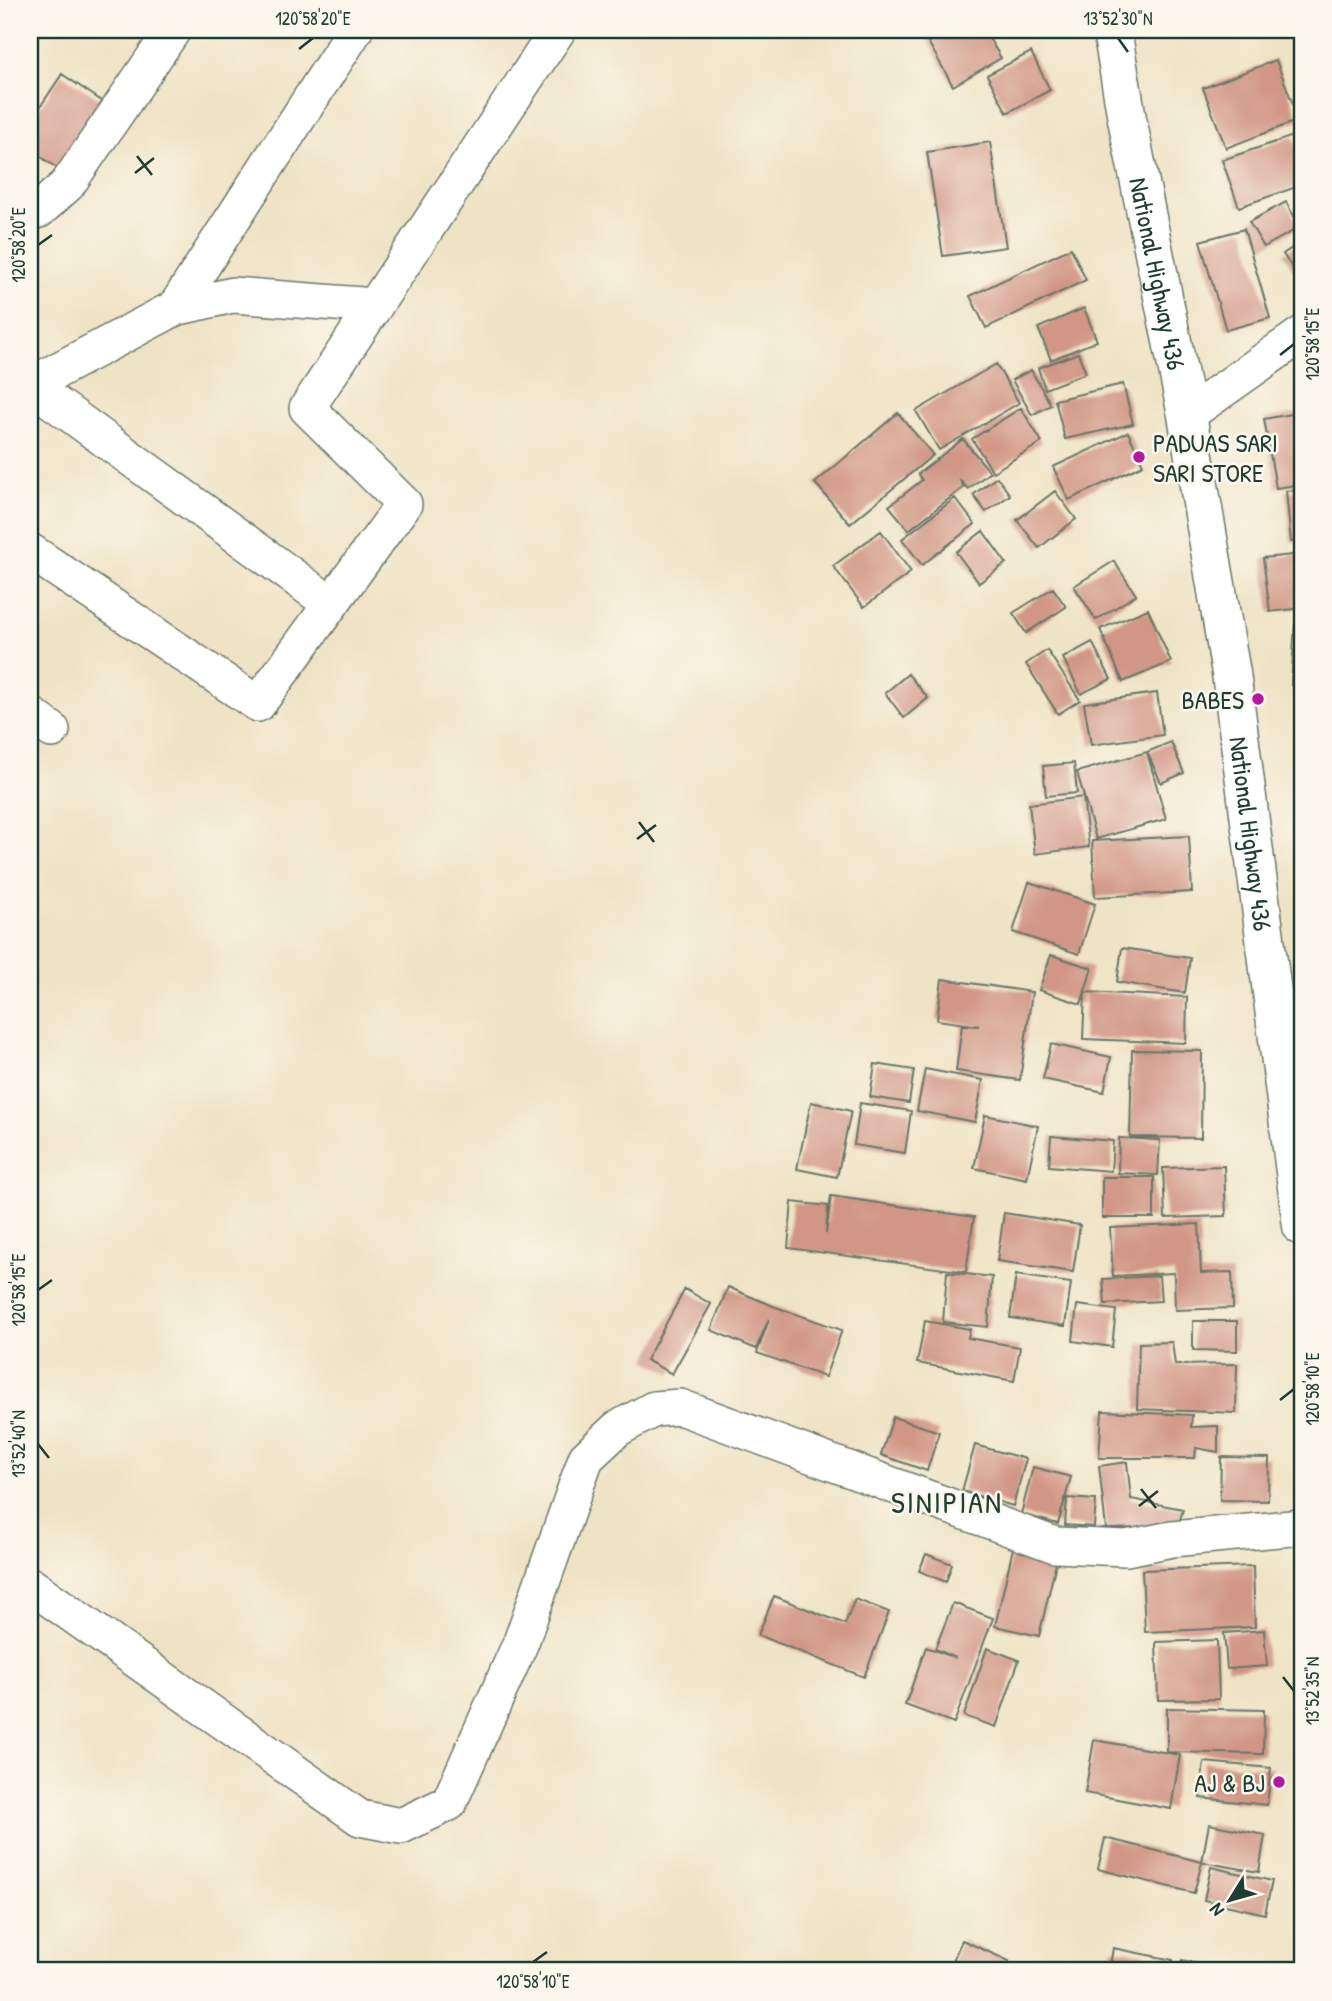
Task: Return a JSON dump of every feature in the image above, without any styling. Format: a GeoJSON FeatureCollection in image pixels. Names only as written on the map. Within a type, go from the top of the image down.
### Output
{"type":"FeatureCollection","features":[{"type":"Feature","properties":{"kind":"main road","name":"National Highway 436"},"geometry":{"type":"LineString","coordinates":[[1112,30],[1127,119],[1187,415],[1231,673],[1302,1226]]}},
{"type":"Feature","properties":{"kind":"street"},"geometry":{"type":"LineString","coordinates":[[30,213],[39,210],[67,185],[173,30]]}},
{"type":"Feature","properties":{"kind":"street"},"geometry":{"type":"LineString","coordinates":[[175,307],[355,30]]}},
{"type":"Feature","properties":{"kind":"street"},"geometry":{"type":"LineString","coordinates":[[30,551],[258,704],[404,504],[307,408],[558,30]]}},
{"type":"Feature","properties":{"kind":"street"},"geometry":{"type":"LineString","coordinates":[[331,604],[30,385],[175,307],[233,295],[375,306]]}},
{"type":"Feature","properties":{"kind":"street"},"geometry":{"type":"LineString","coordinates":[[1187,415],[1302,334]]}},
{"type":"Feature","properties":{"kind":"street"},"geometry":{"type":"LineString","coordinates":[[30,1585],[360,1818],[401,1826],[449,1803],[521,1642],[586,1458],[617,1429],[654,1409],[680,1407],[1055,1545],[1126,1548],[1172,1539],[1302,1527]]}},
{"type":"Feature","properties":{"kind":"building"},"geometry":{"type":"Polygon","coordinates":[[[945,30],[984,30],[1001,58],[953,86],[927,40],[945,30]]]}},
{"type":"Feature","properties":{"kind":"building"},"geometry":{"type":"Polygon","coordinates":[[[1031,52],[1050,90],[1007,113],[987,75],[1031,52]]]}},
{"type":"Feature","properties":{"kind":"building"},"geometry":{"type":"Polygon","coordinates":[[[1276,60],[1299,120],[1226,148],[1203,88],[1276,60]]]}},
{"type":"Feature","properties":{"kind":"building"},"geometry":{"type":"Polygon","coordinates":[[[62,74],[109,106],[64,173],[30,149],[30,122],[62,74]]]}},
{"type":"Feature","properties":{"kind":"building"},"geometry":{"type":"Polygon","coordinates":[[[1293,136],[1302,162],[1302,185],[1239,207],[1222,160],[1293,136]]]}},
{"type":"Feature","properties":{"kind":"building"},"geometry":{"type":"Polygon","coordinates":[[[990,142],[1006,247],[943,256],[927,152],[990,142]]]}},
{"type":"Feature","properties":{"kind":"building"},"geometry":{"type":"Polygon","coordinates":[[[1286,202],[1300,227],[1264,247],[1249,222],[1286,202]]]}},
{"type":"Feature","properties":{"kind":"building"},"geometry":{"type":"Polygon","coordinates":[[[1244,229],[1270,318],[1226,330],[1200,241],[1244,229]]]}},
{"type":"Feature","properties":{"kind":"building"},"geometry":{"type":"Polygon","coordinates":[[[1302,241],[1302,283],[1283,254],[1302,241]]]}},
{"type":"Feature","properties":{"kind":"building"},"geometry":{"type":"Polygon","coordinates":[[[1071,248],[1086,280],[986,328],[970,296],[1071,248]]]}},
{"type":"Feature","properties":{"kind":"building"},"geometry":{"type":"Polygon","coordinates":[[[1084,308],[1097,341],[1051,360],[1038,328],[1084,308]]]}},
{"type":"Feature","properties":{"kind":"building"},"geometry":{"type":"Polygon","coordinates":[[[1078,353],[1086,373],[1045,389],[1038,368],[1078,353]]]}},
{"type":"Feature","properties":{"kind":"building"},"geometry":{"type":"Polygon","coordinates":[[[996,364],[1019,403],[939,450],[916,411],[996,364]]]}},
{"type":"Feature","properties":{"kind":"building"},"geometry":{"type":"Polygon","coordinates":[[[1031,370],[1051,405],[1032,415],[1012,380],[1031,370]]]}},
{"type":"Feature","properties":{"kind":"building"},"geometry":{"type":"Polygon","coordinates":[[[1123,384],[1133,424],[1065,439],[1055,400],[1123,384]]]}},
{"type":"Feature","properties":{"kind":"building"},"geometry":{"type":"Polygon","coordinates":[[[1021,408],[1042,442],[993,472],[972,439],[1021,408]]]}},
{"type":"Feature","properties":{"kind":"building"},"geometry":{"type":"Polygon","coordinates":[[[1302,412],[1302,484],[1276,488],[1264,419],[1302,412]]]}},
{"type":"Feature","properties":{"kind":"building"},"geometry":{"type":"Polygon","coordinates":[[[898,413],[933,455],[850,524],[815,483],[898,413]]]}},
{"type":"Feature","properties":{"kind":"building"},"geometry":{"type":"Polygon","coordinates":[[[1128,432],[1143,465],[1069,500],[1053,467],[1128,432]]]}},
{"type":"Feature","properties":{"kind":"building"},"geometry":{"type":"Polygon","coordinates":[[[963,439],[990,472],[968,489],[959,479],[964,487],[909,530],[889,506],[922,480],[918,474],[963,439]]]}},
{"type":"Feature","properties":{"kind":"building"},"geometry":{"type":"Polygon","coordinates":[[[997,477],[1010,495],[986,512],[973,495],[997,477]]]}},
{"type":"Feature","properties":{"kind":"building"},"geometry":{"type":"Polygon","coordinates":[[[1302,490],[1302,541],[1291,542],[1286,491],[1302,490]]]}},
{"type":"Feature","properties":{"kind":"building"},"geometry":{"type":"Polygon","coordinates":[[[1055,491],[1076,519],[1039,548],[1017,520],[1055,491]]]}},
{"type":"Feature","properties":{"kind":"building"},"geometry":{"type":"Polygon","coordinates":[[[955,498],[975,524],[922,565],[902,539],[955,498]]]}},
{"type":"Feature","properties":{"kind":"building"},"geometry":{"type":"Polygon","coordinates":[[[881,531],[911,572],[864,607],[833,566],[881,531]]]}},
{"type":"Feature","properties":{"kind":"building"},"geometry":{"type":"Polygon","coordinates":[[[983,531],[1006,563],[979,583],[956,552],[983,531]]]}},
{"type":"Feature","properties":{"kind":"building"},"geometry":{"type":"Polygon","coordinates":[[[1302,554],[1302,608],[1270,612],[1263,558],[1302,554]]]}},
{"type":"Feature","properties":{"kind":"building"},"geometry":{"type":"Polygon","coordinates":[[[1114,561],[1136,595],[1096,620],[1074,586],[1114,561]]]}},
{"type":"Feature","properties":{"kind":"building"},"geometry":{"type":"Polygon","coordinates":[[[1053,588],[1066,607],[1026,633],[1013,613],[1053,588]]]}},
{"type":"Feature","properties":{"kind":"building"},"geometry":{"type":"Polygon","coordinates":[[[1148,609],[1171,662],[1123,682],[1100,629],[1148,609]]]}},
{"type":"Feature","properties":{"kind":"building"},"geometry":{"type":"Polygon","coordinates":[[[1295,624],[1302,625],[1302,686],[1291,685],[1295,624]]]}},
{"type":"Feature","properties":{"kind":"building"},"geometry":{"type":"Polygon","coordinates":[[[1092,642],[1111,679],[1081,694],[1063,658],[1092,642]]]}},
{"type":"Feature","properties":{"kind":"building"},"geometry":{"type":"Polygon","coordinates":[[[1047,650],[1080,700],[1058,714],[1026,664],[1047,650]]]}},
{"type":"Feature","properties":{"kind":"building"},"geometry":{"type":"Polygon","coordinates":[[[908,674],[928,698],[904,718],[885,693],[908,674]]]}},
{"type":"Feature","properties":{"kind":"building"},"geometry":{"type":"Polygon","coordinates":[[[1157,693],[1163,735],[1091,745],[1084,703],[1157,693]]]}},
{"type":"Feature","properties":{"kind":"building"},"geometry":{"type":"Polygon","coordinates":[[[1171,742],[1184,773],[1161,783],[1147,752],[1171,742]]]}},
{"type":"Feature","properties":{"kind":"building"},"geometry":{"type":"Polygon","coordinates":[[[1147,752],[1166,819],[1096,839],[1077,772],[1147,752]]]}},
{"type":"Feature","properties":{"kind":"building"},"geometry":{"type":"Polygon","coordinates":[[[1074,763],[1077,793],[1046,796],[1043,766],[1074,763]]]}},
{"type":"Feature","properties":{"kind":"building"},"geometry":{"type":"Polygon","coordinates":[[[1083,797],[1089,847],[1035,854],[1029,804],[1083,797]]]}},
{"type":"Feature","properties":{"kind":"building"},"geometry":{"type":"Polygon","coordinates":[[[1189,836],[1192,892],[1095,897],[1092,841],[1189,836]]]}},
{"type":"Feature","properties":{"kind":"building"},"geometry":{"type":"Polygon","coordinates":[[[1029,882],[1095,904],[1079,954],[1013,932],[1029,882]]]}},
{"type":"Feature","properties":{"kind":"building"},"geometry":{"type":"Polygon","coordinates":[[[1122,948],[1190,958],[1185,993],[1117,982],[1122,948]]]}},
{"type":"Feature","properties":{"kind":"building"},"geometry":{"type":"Polygon","coordinates":[[[1051,955],[1092,968],[1081,1004],[1039,990],[1051,955]]]}},
{"type":"Feature","properties":{"kind":"building"},"geometry":{"type":"Polygon","coordinates":[[[942,979],[1032,992],[1020,1080],[956,1071],[962,1025],[979,1026],[937,1020],[942,979]]]}},
{"type":"Feature","properties":{"kind":"building"},"geometry":{"type":"Polygon","coordinates":[[[1085,992],[1187,997],[1186,1043],[1083,1039],[1085,992]]]}},
{"type":"Feature","properties":{"kind":"building"},"geometry":{"type":"Polygon","coordinates":[[[1051,1044],[1111,1057],[1104,1092],[1043,1079],[1051,1044]]]}},
{"type":"Feature","properties":{"kind":"building"},"geometry":{"type":"Polygon","coordinates":[[[1132,1050],[1202,1051],[1201,1138],[1130,1137],[1132,1050]]]}},
{"type":"Feature","properties":{"kind":"building"},"geometry":{"type":"Polygon","coordinates":[[[875,1064],[914,1070],[909,1103],[870,1097],[875,1064]]]}},
{"type":"Feature","properties":{"kind":"building"},"geometry":{"type":"Polygon","coordinates":[[[925,1069],[983,1080],[975,1122],[917,1111],[925,1069]]]}},
{"type":"Feature","properties":{"kind":"building"},"geometry":{"type":"Polygon","coordinates":[[[811,1102],[851,1111],[837,1177],[797,1169],[811,1102]]]}},
{"type":"Feature","properties":{"kind":"building"},"geometry":{"type":"Polygon","coordinates":[[[860,1103],[911,1111],[905,1153],[854,1145],[860,1103]]]}},
{"type":"Feature","properties":{"kind":"building"},"geometry":{"type":"Polygon","coordinates":[[[985,1115],[1038,1126],[1027,1179],[974,1168],[985,1115]]]}},
{"type":"Feature","properties":{"kind":"building"},"geometry":{"type":"Polygon","coordinates":[[[1051,1136],[1113,1141],[1111,1171],[1049,1166],[1051,1136]]]}},
{"type":"Feature","properties":{"kind":"building"},"geometry":{"type":"Polygon","coordinates":[[[1119,1138],[1160,1140],[1158,1175],[1118,1173],[1119,1138]]]}},
{"type":"Feature","properties":{"kind":"building"},"geometry":{"type":"Polygon","coordinates":[[[1224,1166],[1226,1216],[1165,1218],[1163,1168],[1224,1166]]]}},
{"type":"Feature","properties":{"kind":"building"},"geometry":{"type":"Polygon","coordinates":[[[1102,1177],[1154,1177],[1154,1218],[1102,1218],[1102,1177]]]}},
{"type":"Feature","properties":{"kind":"building"},"geometry":{"type":"Polygon","coordinates":[[[831,1196],[974,1217],[966,1272],[788,1248],[792,1202],[828,1206],[826,1234],[831,1196]]]}},
{"type":"Feature","properties":{"kind":"building"},"geometry":{"type":"Polygon","coordinates":[[[1004,1213],[1080,1225],[1073,1272],[997,1261],[1004,1213]]]}},
{"type":"Feature","properties":{"kind":"building"},"geometry":{"type":"Polygon","coordinates":[[[1199,1224],[1201,1273],[1232,1272],[1233,1308],[1175,1310],[1174,1273],[1113,1276],[1110,1228],[1199,1224]]]}},
{"type":"Feature","properties":{"kind":"building"},"geometry":{"type":"Polygon","coordinates":[[[947,1272],[992,1277],[988,1327],[943,1322],[947,1272]]]}},
{"type":"Feature","properties":{"kind":"building"},"geometry":{"type":"Polygon","coordinates":[[[1016,1275],[1071,1283],[1065,1326],[1010,1318],[1016,1275]]]}},
{"type":"Feature","properties":{"kind":"building"},"geometry":{"type":"Polygon","coordinates":[[[1159,1276],[1161,1301],[1105,1304],[1103,1279],[1159,1276]]]}},
{"type":"Feature","properties":{"kind":"building"},"geometry":{"type":"Polygon","coordinates":[[[728,1287],[842,1330],[825,1377],[757,1353],[769,1319],[756,1349],[711,1330],[728,1287]]]}},
{"type":"Feature","properties":{"kind":"building"},"geometry":{"type":"Polygon","coordinates":[[[685,1289],[711,1304],[672,1374],[646,1360],[685,1289]]]}},
{"type":"Feature","properties":{"kind":"building"},"geometry":{"type":"Polygon","coordinates":[[[1077,1305],[1116,1310],[1112,1347],[1073,1341],[1077,1305]]]}},
{"type":"Feature","properties":{"kind":"building"},"geometry":{"type":"Polygon","coordinates":[[[925,1321],[970,1329],[968,1338],[1020,1347],[1014,1381],[917,1363],[925,1321]]]}},
{"type":"Feature","properties":{"kind":"building"},"geometry":{"type":"Polygon","coordinates":[[[1193,1321],[1237,1321],[1237,1351],[1193,1350],[1193,1321]]]}},
{"type":"Feature","properties":{"kind":"building"},"geometry":{"type":"Polygon","coordinates":[[[1172,1342],[1175,1365],[1237,1364],[1236,1413],[1137,1409],[1139,1343],[1172,1342]]]}},
{"type":"Feature","properties":{"kind":"building"},"geometry":{"type":"Polygon","coordinates":[[[1102,1411],[1192,1415],[1191,1427],[1218,1426],[1218,1452],[1196,1448],[1195,1458],[1099,1458],[1102,1411]]]}},
{"type":"Feature","properties":{"kind":"building"},"geometry":{"type":"Polygon","coordinates":[[[893,1417],[939,1432],[927,1471],[881,1455],[893,1417]]]}},
{"type":"Feature","properties":{"kind":"building"},"geometry":{"type":"Polygon","coordinates":[[[975,1445],[1026,1459],[1013,1506],[962,1491],[975,1445]]]}},
{"type":"Feature","properties":{"kind":"building"},"geometry":{"type":"Polygon","coordinates":[[[1221,1457],[1269,1458],[1268,1501],[1220,1500],[1221,1457]]]}},
{"type":"Feature","properties":{"kind":"building"},"geometry":{"type":"Polygon","coordinates":[[[1127,1462],[1131,1499],[1183,1509],[1178,1527],[1106,1529],[1099,1466],[1127,1462]]]}},
{"type":"Feature","properties":{"kind":"building"},"geometry":{"type":"Polygon","coordinates":[[[1033,1467],[1071,1477],[1058,1524],[1021,1514],[1033,1467]]]}},
{"type":"Feature","properties":{"kind":"building"},"geometry":{"type":"Polygon","coordinates":[[[1067,1498],[1096,1500],[1094,1527],[1065,1525],[1067,1498]]]}},
{"type":"Feature","properties":{"kind":"building"},"geometry":{"type":"Polygon","coordinates":[[[1014,1544],[1058,1554],[1039,1636],[995,1626],[1014,1544]]]}},
{"type":"Feature","properties":{"kind":"building"},"geometry":{"type":"Polygon","coordinates":[[[926,1554],[952,1564],[946,1582],[919,1571],[926,1554]]]}},
{"type":"Feature","properties":{"kind":"building"},"geometry":{"type":"Polygon","coordinates":[[[1253,1566],[1255,1627],[1145,1632],[1142,1570],[1253,1566]]]}},
{"type":"Feature","properties":{"kind":"building"},"geometry":{"type":"Polygon","coordinates":[[[774,1596],[845,1624],[855,1599],[889,1612],[864,1677],[758,1635],[774,1596]]]}},
{"type":"Feature","properties":{"kind":"building"},"geometry":{"type":"Polygon","coordinates":[[[953,1603],[993,1618],[954,1723],[905,1705],[926,1647],[956,1658],[935,1649],[953,1603]]]}},
{"type":"Feature","properties":{"kind":"building"},"geometry":{"type":"Polygon","coordinates":[[[1264,1630],[1267,1666],[1227,1669],[1224,1633],[1264,1630]]]}},
{"type":"Feature","properties":{"kind":"building"},"geometry":{"type":"Polygon","coordinates":[[[1217,1640],[1219,1699],[1158,1700],[1156,1642],[1217,1640]]]}},
{"type":"Feature","properties":{"kind":"building"},"geometry":{"type":"Polygon","coordinates":[[[987,1648],[1019,1660],[996,1727],[964,1716],[987,1648]]]}},
{"type":"Feature","properties":{"kind":"building"},"geometry":{"type":"Polygon","coordinates":[[[1167,1708],[1264,1710],[1263,1754],[1167,1752],[1167,1708]]]}},
{"type":"Feature","properties":{"kind":"building"},"geometry":{"type":"Polygon","coordinates":[[[1094,1740],[1180,1755],[1171,1809],[1085,1793],[1094,1740]]]}},
{"type":"Feature","properties":{"kind":"building"},"geometry":{"type":"Polygon","coordinates":[[[1204,1762],[1271,1768],[1267,1805],[1200,1798],[1204,1762]]]}},
{"type":"Feature","properties":{"kind":"building"},"geometry":{"type":"Polygon","coordinates":[[[1209,1824],[1265,1835],[1259,1872],[1202,1862],[1209,1824]]]}},
{"type":"Feature","properties":{"kind":"building"},"geometry":{"type":"Polygon","coordinates":[[[1105,1838],[1202,1862],[1194,1893],[1098,1869],[1105,1838]]]}},
{"type":"Feature","properties":{"kind":"building"},"geometry":{"type":"Polygon","coordinates":[[[1211,1867],[1272,1881],[1265,1914],[1204,1900],[1211,1867]]]}},
{"type":"Feature","properties":{"kind":"building"},"geometry":{"type":"Polygon","coordinates":[[[962,1940],[1009,1961],[1005,1971],[948,1971],[962,1940]]]}},
{"type":"Feature","properties":{"kind":"building"},"geometry":{"type":"Polygon","coordinates":[[[1113,1948],[1173,1960],[1170,1971],[1109,1971],[1113,1948]]]}},
{"type":"Feature","properties":{"kind":"building"},"geometry":{"type":"Polygon","coordinates":[[[1182,1960],[1222,1970],[1222,1971],[1179,1971],[1182,1960]]]}},
{"type":"Feature","properties":{"kind":"place","name":"PADUAS SARI SARI STORE"},"geometry":{"type":"Point","coordinates":[1139,457]}},
{"type":"Feature","properties":{"kind":"place","name":"BABES"},"geometry":{"type":"Point","coordinates":[1258,699]}},
{"type":"Feature","properties":{"kind":"place","name":"AJ & BJ"},"geometry":{"type":"Point","coordinates":[1279,1782]}},
{"type":"Feature","properties":{"kind":"district","name":"SINIPIAN"},"geometry":{"type":"Point","coordinates":[947,1502]}}]}
